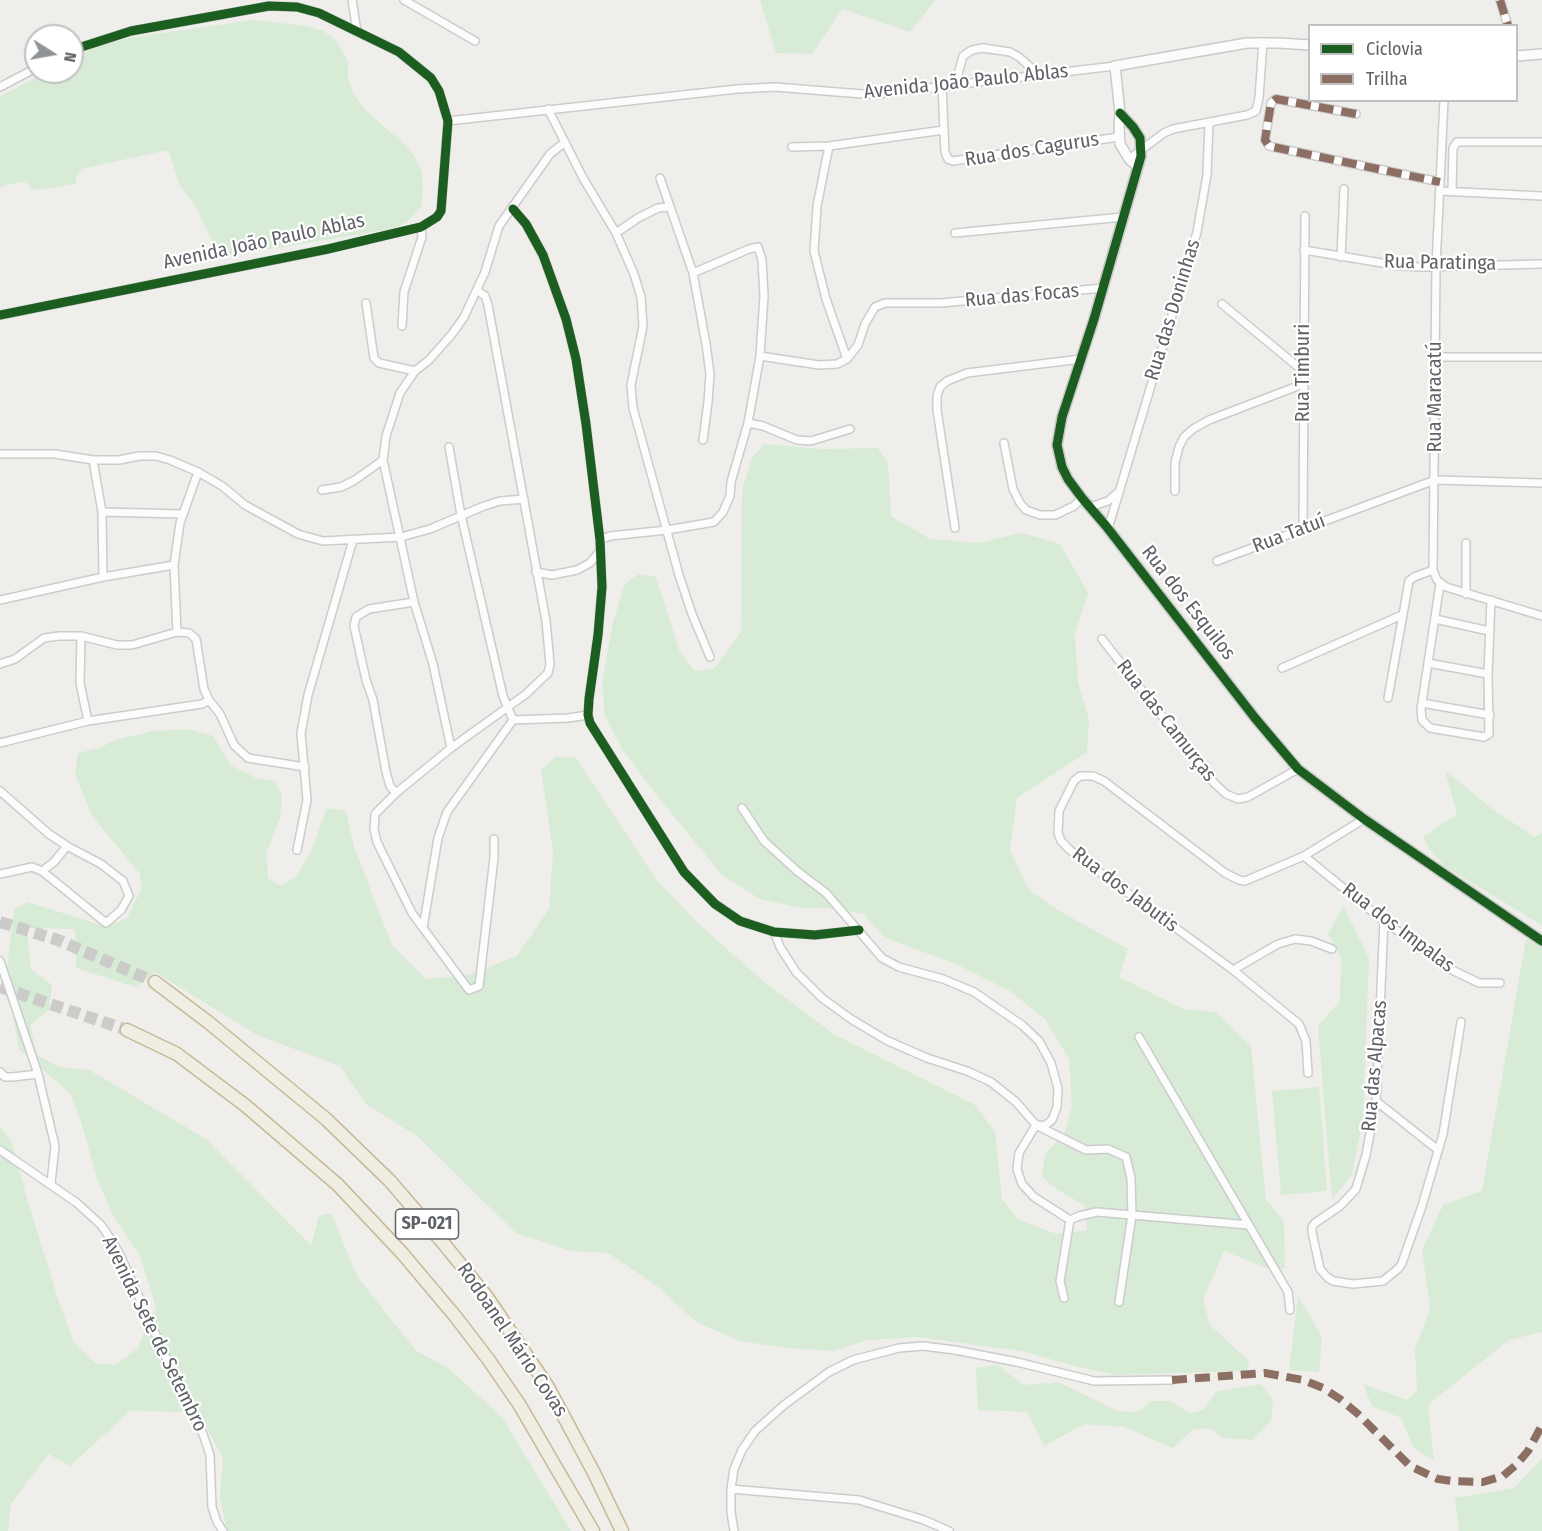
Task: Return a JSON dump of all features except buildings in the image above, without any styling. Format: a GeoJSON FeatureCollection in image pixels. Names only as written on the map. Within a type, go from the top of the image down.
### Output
{"type":"FeatureCollection","features":[{"type":"Feature","properties":{"kind":"highway","name":"Rodoanel Mário Covas"},"geometry":{"type":"LineString","coordinates":[[155,982],[208,1022],[326,1119],[390,1181],[444,1244],[487,1297],[548,1387],[622,1531]]}},
{"type":"Feature","properties":{"kind":"highway","name":"Rodoanel Mário Covas"},"geometry":{"type":"LineString","coordinates":[[127,1030],[177,1054],[246,1106],[338,1185],[402,1253],[462,1324],[519,1404],[593,1531]]}},
{"type":"Feature","properties":{"kind":"street"},"geometry":{"type":"LineString","coordinates":[[352,0],[357,31]]}},
{"type":"Feature","properties":{"kind":"street"},"geometry":{"type":"LineString","coordinates":[[404,0],[475,41]]}},
{"type":"Feature","properties":{"kind":"street"},"geometry":{"type":"LineString","coordinates":[[1500,0],[1507,24]]}},
{"type":"Feature","properties":{"kind":"street"},"geometry":{"type":"LineString","coordinates":[[84,46],[131,31],[269,6],[284,6],[308,9],[357,31],[399,52],[431,78],[444,102],[448,121],[441,211],[437,217],[421,227],[422,237],[404,292],[402,326]]}},
{"type":"Feature","properties":{"kind":"street"},"geometry":{"type":"LineString","coordinates":[[1129,159],[1173,129],[1247,115],[1256,111],[1263,42]]}},
{"type":"Feature","properties":{"kind":"street","name":"Avenida João Paulo Ablas"},"geometry":{"type":"LineString","coordinates":[[448,121],[737,89],[775,87],[862,94],[1115,66],[1206,49],[1263,42],[1308,45]]}},
{"type":"Feature","properties":{"kind":"street"},"geometry":{"type":"LineString","coordinates":[[955,85],[963,56],[972,50],[983,48],[1010,52],[1039,75]]}},
{"type":"Feature","properties":{"kind":"street"},"geometry":{"type":"LineString","coordinates":[[1518,56],[1542,54]]}},
{"type":"Feature","properties":{"kind":"street"},"geometry":{"type":"LineString","coordinates":[[1115,66],[1120,113],[1119,137],[1129,159],[1138,167]]}},
{"type":"Feature","properties":{"kind":"street"},"geometry":{"type":"LineString","coordinates":[[0,87],[24,74]]}},
{"type":"Feature","properties":{"kind":"street","name":"Rua dos Cagurus"},"geometry":{"type":"LineString","coordinates":[[942,86],[945,152],[948,159],[953,161],[1119,137]]}},
{"type":"Feature","properties":{"kind":"street"},"geometry":{"type":"LineString","coordinates":[[1356,114],[1276,99],[1271,104],[1264,140],[1273,147],[1440,182]]}},
{"type":"Feature","properties":{"kind":"street","name":"Rua Maracatú"},"geometry":{"type":"LineString","coordinates":[[1440,584],[1433,570],[1436,266],[1444,102]]}},
{"type":"Feature","properties":{"kind":"street"},"geometry":{"type":"LineString","coordinates":[[548,109],[564,142],[616,233],[634,274],[640,297],[643,326],[631,385],[633,408],[692,614],[710,657]]}},
{"type":"Feature","properties":{"kind":"street"},"geometry":{"type":"LineString","coordinates":[[1120,113],[1140,138],[1142,151]]}},
{"type":"Feature","properties":{"kind":"street","name":"Rua das Doninhas"},"geometry":{"type":"LineString","coordinates":[[1108,529],[1197,232],[1207,175],[1209,122]]}},
{"type":"Feature","properties":{"kind":"street"},"geometry":{"type":"LineString","coordinates":[[792,147],[829,146],[944,130]]}},
{"type":"Feature","properties":{"kind":"street"},"geometry":{"type":"LineString","coordinates":[[450,748],[433,664],[414,602],[383,460],[386,436],[392,411],[400,393],[415,371],[429,360],[452,334],[478,291],[499,226],[550,154],[564,142]]}},
{"type":"Feature","properties":{"kind":"street"},"geometry":{"type":"LineString","coordinates":[[1452,192],[1453,148],[1457,142],[1542,142]]}},
{"type":"Feature","properties":{"kind":"street"},"geometry":{"type":"LineString","coordinates":[[760,356],[819,365],[837,364],[847,359],[826,299],[814,251],[817,206],[829,146]]}},
{"type":"Feature","properties":{"kind":"street","name":"Rua dos Esquilos"},"geometry":{"type":"LineString","coordinates":[[1142,151],[1103,288],[1062,417],[1057,445],[1062,466],[1082,498],[1255,718],[1298,769],[1364,819],[1542,940]]}},
{"type":"Feature","properties":{"kind":"street"},"geometry":{"type":"LineString","coordinates":[[660,178],[693,273],[701,312],[710,374],[703,440]]}},
{"type":"Feature","properties":{"kind":"street"},"geometry":{"type":"LineString","coordinates":[[1341,256],[1344,189]]}},
{"type":"Feature","properties":{"kind":"street"},"geometry":{"type":"LineString","coordinates":[[1440,191],[1542,196]]}},
{"type":"Feature","properties":{"kind":"street"},"geometry":{"type":"LineString","coordinates":[[616,233],[658,208],[669,207]]}},
{"type":"Feature","properties":{"kind":"street"},"geometry":{"type":"LineString","coordinates":[[513,209],[526,224],[543,255],[566,319],[576,358],[586,424],[600,540],[602,587],[588,715],[590,723],[684,872],[715,904],[740,921],[774,932],[815,934],[859,930]]}},
{"type":"Feature","properties":{"kind":"street","name":"Rua Timburi"},"geometry":{"type":"LineString","coordinates":[[1303,529],[1305,216]]}},
{"type":"Feature","properties":{"kind":"street"},"geometry":{"type":"LineString","coordinates":[[955,233],[1123,217]]}},
{"type":"Feature","properties":{"kind":"street","name":"Avenida João Paulo Ablas"},"geometry":{"type":"LineString","coordinates":[[0,315],[328,249],[421,227]]}},
{"type":"Feature","properties":{"kind":"street"},"geometry":{"type":"LineString","coordinates":[[600,540],[610,536],[714,522],[723,512],[730,496],[730,482],[748,423],[760,356],[765,277],[758,247],[736,253],[693,273]]}},
{"type":"Feature","properties":{"kind":"street","name":"Rua Paratinga"},"geometry":{"type":"LineString","coordinates":[[1304,250],[1400,266],[1542,264]]}},
{"type":"Feature","properties":{"kind":"street","name":"Rua das Focas"},"geometry":{"type":"LineString","coordinates":[[847,359],[858,345],[865,324],[875,308],[885,303],[941,303],[1103,288]]}},
{"type":"Feature","properties":{"kind":"street"},"geometry":{"type":"LineString","coordinates":[[478,291],[485,296],[488,305],[546,621],[550,664],[548,672],[526,693],[450,748],[396,793],[375,814],[374,829],[377,842],[390,871],[412,913],[469,990],[479,986],[494,858],[494,839]]}},
{"type":"Feature","properties":{"kind":"street"},"geometry":{"type":"LineString","coordinates":[[366,303],[374,358],[379,363],[415,371]]}},
{"type":"Feature","properties":{"kind":"street"},"geometry":{"type":"LineString","coordinates":[[1222,304],[1303,371]]}},
{"type":"Feature","properties":{"kind":"street"},"geometry":{"type":"LineString","coordinates":[[1435,357],[1542,357]]}},
{"type":"Feature","properties":{"kind":"street"},"geometry":{"type":"LineString","coordinates":[[955,528],[937,410],[937,396],[940,387],[947,381],[967,373],[1081,359]]}},
{"type":"Feature","properties":{"kind":"street"},"geometry":{"type":"LineString","coordinates":[[1175,491],[1175,463],[1179,447],[1184,437],[1193,429],[1209,420],[1303,384]]}},
{"type":"Feature","properties":{"kind":"street"},"geometry":{"type":"LineString","coordinates":[[748,423],[763,426],[797,440],[811,441],[850,429]]}},
{"type":"Feature","properties":{"kind":"street"},"geometry":{"type":"LineString","coordinates":[[1004,443],[1012,489],[1026,510],[1040,515],[1055,515],[1074,506],[1082,498]]}},
{"type":"Feature","properties":{"kind":"street"},"geometry":{"type":"LineString","coordinates":[[449,447],[461,515],[503,696],[513,720]]}},
{"type":"Feature","properties":{"kind":"street"},"geometry":{"type":"LineString","coordinates":[[0,454],[55,454],[93,460],[156,456],[198,472],[222,486],[245,505],[298,534],[323,541],[401,537],[430,529],[500,501],[524,499]]}},
{"type":"Feature","properties":{"kind":"street"},"geometry":{"type":"LineString","coordinates":[[93,460],[102,513],[103,577]]}},
{"type":"Feature","properties":{"kind":"street"},"geometry":{"type":"LineString","coordinates":[[322,490],[341,487],[383,460]]}},
{"type":"Feature","properties":{"kind":"street"},"geometry":{"type":"LineString","coordinates":[[177,632],[174,565],[182,514],[198,472]]}},
{"type":"Feature","properties":{"kind":"street"},"geometry":{"type":"LineString","coordinates":[[1435,480],[1542,483]]}},
{"type":"Feature","properties":{"kind":"street","name":"Rua Tatuí"},"geometry":{"type":"LineString","coordinates":[[1217,561],[1435,480]]}},
{"type":"Feature","properties":{"kind":"street"},"geometry":{"type":"LineString","coordinates":[[1090,507],[1108,501],[1118,493]]}},
{"type":"Feature","properties":{"kind":"street"},"geometry":{"type":"LineString","coordinates":[[102,513],[182,514]]}},
{"type":"Feature","properties":{"kind":"street"},"geometry":{"type":"LineString","coordinates":[[297,850],[306,800],[301,733],[308,695],[352,540]]}},
{"type":"Feature","properties":{"kind":"street"},"geometry":{"type":"LineString","coordinates":[[1466,543],[1466,594]]}},
{"type":"Feature","properties":{"kind":"street"},"geometry":{"type":"LineString","coordinates":[[536,572],[552,575],[577,570],[590,564],[600,551]]}},
{"type":"Feature","properties":{"kind":"street"},"geometry":{"type":"LineString","coordinates":[[0,600],[103,577],[174,565]]}},
{"type":"Feature","properties":{"kind":"street"},"geometry":{"type":"LineString","coordinates":[[1388,698],[1409,581],[1433,570]]}},
{"type":"Feature","properties":{"kind":"street"},"geometry":{"type":"LineString","coordinates":[[1491,600],[1488,674],[1490,729],[1487,737],[1430,728],[1422,720],[1421,714],[1440,584],[1466,594],[1491,600],[1542,616]]}},
{"type":"Feature","properties":{"kind":"street"},"geometry":{"type":"LineString","coordinates":[[396,793],[390,786],[386,772],[373,700],[366,680],[354,626],[356,617],[369,609],[414,602]]}},
{"type":"Feature","properties":{"kind":"street"},"geometry":{"type":"LineString","coordinates":[[1282,668],[1402,615]]}},
{"type":"Feature","properties":{"kind":"street"},"geometry":{"type":"LineString","coordinates":[[1435,619],[1489,631]]}},
{"type":"Feature","properties":{"kind":"street"},"geometry":{"type":"LineString","coordinates":[[0,664],[15,659],[44,638],[81,636],[117,645],[132,645],[177,632],[189,633],[196,639],[204,689],[220,714],[234,745],[248,758],[305,767]]}},
{"type":"Feature","properties":{"kind":"street"},"geometry":{"type":"LineString","coordinates":[[81,636],[80,684],[88,721]]}},
{"type":"Feature","properties":{"kind":"street","name":"Rua das Camurças"},"geometry":{"type":"LineString","coordinates":[[1102,639],[1214,783],[1226,794],[1238,799],[1248,797],[1298,769]]}},
{"type":"Feature","properties":{"kind":"street"},"geometry":{"type":"LineString","coordinates":[[1428,663],[1488,674]]}},
{"type":"Feature","properties":{"kind":"street"},"geometry":{"type":"LineString","coordinates":[[0,743],[88,721],[202,704],[209,700]]}},
{"type":"Feature","properties":{"kind":"street"},"geometry":{"type":"LineString","coordinates":[[1422,702],[1490,715]]}},
{"type":"Feature","properties":{"kind":"street"},"geometry":{"type":"LineString","coordinates":[[513,720],[588,715]]}},
{"type":"Feature","properties":{"kind":"street"},"geometry":{"type":"LineString","coordinates":[[423,928],[438,837],[447,812],[513,720]]}},
{"type":"Feature","properties":{"kind":"street","name":"Rua dos Jabutis"},"geometry":{"type":"LineString","coordinates":[[1308,1073],[1306,1041],[1299,1024],[1233,970],[1065,845],[1058,833],[1059,811],[1074,780],[1086,775],[1104,781],[1225,873],[1239,880],[1251,880],[1304,856],[1364,819]]}},
{"type":"Feature","properties":{"kind":"street"},"geometry":{"type":"LineString","coordinates":[[0,791],[50,834],[101,864],[123,881],[129,896],[121,910],[106,923],[42,871],[32,867],[0,874]]}},
{"type":"Feature","properties":{"kind":"street"},"geometry":{"type":"LineString","coordinates":[[742,808],[764,841],[826,893],[882,958],[899,967],[943,979],[974,992],[1022,1025],[1039,1041],[1051,1063],[1058,1089],[1058,1107],[1052,1120],[1044,1126],[1036,1125]]}},
{"type":"Feature","properties":{"kind":"street"},"geometry":{"type":"LineString","coordinates":[[42,871],[54,862],[67,846]]}},
{"type":"Feature","properties":{"kind":"street","name":"Rua dos Impalas"},"geometry":{"type":"LineString","coordinates":[[1304,856],[1384,921],[1452,970],[1479,983],[1500,983]]}},
{"type":"Feature","properties":{"kind":"street","name":"Rua das Alpacas"},"geometry":{"type":"LineString","coordinates":[[1384,921],[1376,1101],[1366,1155],[1356,1189],[1340,1206],[1315,1222],[1312,1227],[1317,1260],[1326,1277],[1342,1283],[1364,1284],[1383,1281],[1395,1272],[1402,1263],[1410,1243],[1438,1150]]}},
{"type":"Feature","properties":{"kind":"street"},"geometry":{"type":"LineString","coordinates":[[774,932],[780,948],[796,972],[822,998],[851,1019],[886,1040],[991,1082],[1016,1102],[1036,1125],[1086,1149],[1108,1149],[1126,1157],[1131,1178],[1132,1215],[1119,1302]]}},
{"type":"Feature","properties":{"kind":"street"},"geometry":{"type":"LineString","coordinates":[[1233,970],[1278,945],[1295,939],[1311,941],[1332,949]]}},
{"type":"Feature","properties":{"kind":"street"},"geometry":{"type":"LineString","coordinates":[[0,961],[38,1074],[55,1146],[51,1183]]}},
{"type":"Feature","properties":{"kind":"street"},"geometry":{"type":"LineString","coordinates":[[1376,1101],[1438,1150],[1447,1114],[1461,1022]]}},
{"type":"Feature","properties":{"kind":"street"},"geometry":{"type":"LineString","coordinates":[[1139,1037],[1288,1292],[1290,1310]]}},
{"type":"Feature","properties":{"kind":"street"},"geometry":{"type":"LineString","coordinates":[[0,1072],[5,1077],[38,1074]]}},
{"type":"Feature","properties":{"kind":"street"},"geometry":{"type":"LineString","coordinates":[[1036,1125],[1019,1154],[1017,1169],[1022,1184],[1034,1197],[1070,1221]]}},
{"type":"Feature","properties":{"kind":"street","name":"Avenida Sete de Setembro"},"geometry":{"type":"LineString","coordinates":[[0,1150],[77,1203],[101,1225],[121,1257],[162,1353],[203,1434],[210,1455],[212,1507],[223,1531]]}},
{"type":"Feature","properties":{"kind":"street"},"geometry":{"type":"LineString","coordinates":[[1070,1221],[1079,1216],[1097,1212],[1249,1225]]}},
{"type":"Feature","properties":{"kind":"street"},"geometry":{"type":"LineString","coordinates":[[1064,1299],[1059,1281],[1070,1221]]}},
{"type":"Feature","properties":{"kind":"street"},"geometry":{"type":"LineString","coordinates":[[735,1531],[730,1512],[734,1468],[742,1450],[755,1431],[784,1405],[829,1372],[853,1360],[899,1348],[923,1346],[1017,1362],[1094,1381],[1172,1380]]}},
{"type":"Feature","properties":{"kind":"street"},"geometry":{"type":"LineString","coordinates":[[731,1489],[859,1500],[924,1520],[949,1531]]}},
{"type":"Feature","properties":{"kind":"green space"},"geometry":{"type":"Polygon","coordinates":[[[760,0],[935,0],[910,32],[842,9],[812,54],[776,53],[760,0]]]}},
{"type":"Feature","properties":{"kind":"green space"},"geometry":{"type":"Polygon","coordinates":[[[254,20],[306,26],[323,31],[336,40],[348,61],[348,77],[353,93],[364,109],[403,143],[414,156],[422,172],[421,207],[410,219],[396,228],[223,257],[213,243],[194,203],[180,186],[169,152],[163,151],[81,169],[75,184],[36,190],[31,189],[27,183],[20,182],[0,187],[0,97],[24,84],[84,84],[84,53],[105,44],[133,37],[254,20]]]}},
{"type":"Feature","properties":{"kind":"green space"},"geometry":{"type":"Polygon","coordinates":[[[764,444],[822,449],[878,448],[888,464],[891,516],[930,539],[978,543],[1022,533],[1060,544],[1088,593],[1075,634],[1078,682],[1089,720],[1087,752],[1017,798],[1010,850],[1029,890],[1061,912],[1128,949],[1119,977],[1183,1009],[1216,1012],[1251,1046],[1266,1200],[1284,1221],[1285,1268],[1274,1271],[1224,1251],[1203,1300],[1210,1325],[1249,1361],[1247,1371],[1117,1375],[1070,1365],[1022,1351],[917,1337],[868,1340],[833,1351],[739,1341],[695,1321],[657,1286],[608,1253],[571,1251],[516,1233],[417,1136],[366,1104],[340,1066],[257,1035],[155,972],[135,987],[76,968],[75,929],[27,928],[31,969],[52,985],[49,1010],[30,1025],[37,1055],[59,1067],[89,1070],[206,1139],[311,1245],[319,1216],[331,1213],[357,1276],[416,1351],[447,1367],[502,1417],[571,1531],[227,1531],[220,1496],[223,1458],[198,1412],[130,1411],[70,1466],[49,1454],[11,1503],[8,1531],[0,1531],[0,1126],[12,1142],[59,1302],[74,1343],[95,1363],[115,1365],[137,1349],[156,1308],[140,1256],[113,1215],[97,1179],[71,1094],[19,1049],[6,977],[14,909],[28,902],[107,927],[127,918],[141,889],[140,874],[92,816],[75,774],[78,753],[99,748],[118,739],[154,731],[187,729],[213,736],[232,766],[256,778],[275,781],[282,795],[280,818],[267,852],[268,878],[281,886],[295,877],[310,854],[327,808],[346,811],[354,847],[392,945],[426,979],[468,975],[517,956],[549,909],[553,851],[541,770],[555,757],[576,758],[658,882],[702,927],[762,980],[835,1035],[975,1105],[995,1132],[1002,1199],[1019,1220],[1057,1234],[1087,1230],[1085,1206],[1052,1186],[1042,1176],[1045,1154],[1064,1134],[1072,1107],[1069,1059],[1045,1019],[1010,991],[956,964],[886,938],[863,914],[829,908],[801,908],[760,899],[722,875],[622,749],[605,716],[602,682],[613,623],[624,585],[639,574],[656,577],[679,650],[695,671],[714,669],[741,632],[742,491],[752,458],[764,444]]]}},
{"type":"Feature","properties":{"kind":"green space"},"geometry":{"type":"Polygon","coordinates":[[[1445,770],[1495,811],[1535,837],[1542,833],[1542,925],[1444,866],[1429,848],[1423,837],[1457,814],[1445,770]]]}},
{"type":"Feature","properties":{"kind":"green space"},"geometry":{"type":"Polygon","coordinates":[[[1343,906],[1369,958],[1363,1119],[1352,1174],[1332,1200],[1318,1026],[1340,1001],[1341,957],[1328,934],[1343,906]]]}},
{"type":"Feature","properties":{"kind":"green space"},"geometry":{"type":"Polygon","coordinates":[[[1526,939],[1542,948],[1542,1332],[1509,1340],[1428,1405],[1434,1461],[1413,1447],[1401,1418],[1372,1406],[1363,1384],[1407,1400],[1417,1390],[1415,1349],[1430,1309],[1422,1250],[1443,1205],[1482,1191],[1526,939]]]}},
{"type":"Feature","properties":{"kind":"green space"},"geometry":{"type":"Polygon","coordinates":[[[1319,1087],[1327,1191],[1281,1195],[1272,1091],[1319,1087]]]}},
{"type":"Feature","properties":{"kind":"green space"},"geometry":{"type":"Polygon","coordinates":[[[1298,1296],[1322,1337],[1319,1372],[1289,1370],[1298,1296]]]}},
{"type":"Feature","properties":{"kind":"green space"},"geometry":{"type":"Polygon","coordinates":[[[998,1365],[1023,1385],[1058,1382],[1118,1411],[1137,1412],[1151,1401],[1171,1401],[1189,1413],[1203,1410],[1216,1392],[1260,1384],[1273,1399],[1271,1421],[1253,1440],[1223,1438],[1209,1428],[1192,1430],[1173,1448],[1124,1427],[1084,1424],[1044,1446],[1027,1412],[978,1410],[976,1368],[998,1365]]]}},
{"type":"Feature","properties":{"kind":"green space"},"geometry":{"type":"Polygon","coordinates":[[[1542,1458],[1542,1531],[1459,1531],[1455,1498],[1514,1488],[1542,1458]]]}},
{"type":"Feature","properties":{"kind":"tunnel"},"geometry":{"type":"LineString","coordinates":[[0,922],[58,940],[155,982]]}},
{"type":"Feature","properties":{"kind":"tunnel"},"geometry":{"type":"LineString","coordinates":[[0,987],[127,1030]]}},
{"type":"Feature","properties":{"kind":"marked path"},"geometry":{"type":"LineString","coordinates":[[1500,0],[1507,24]]}},
{"type":"Feature","properties":{"kind":"marked path"},"geometry":{"type":"LineString","coordinates":[[1356,114],[1276,99],[1271,103],[1265,140],[1269,146],[1273,147],[1440,182]]}},
{"type":"Feature","properties":{"kind":"marked path"},"geometry":{"type":"LineString","coordinates":[[1172,1380],[1265,1373],[1303,1380],[1323,1388],[1340,1399],[1410,1466],[1438,1479],[1452,1481],[1483,1482],[1503,1476],[1528,1451],[1542,1425]]}},
{"type":"Feature","properties":{"kind":"cycle path"},"geometry":{"type":"LineString","coordinates":[[0,315],[328,249],[421,227],[437,217],[441,211],[448,121],[439,91],[431,78],[399,52],[319,13],[297,7],[269,6],[131,31],[84,46]]}},
{"type":"Feature","properties":{"kind":"cycle path"},"geometry":{"type":"LineString","coordinates":[[1120,113],[1140,138],[1141,156],[1094,319],[1062,417],[1057,445],[1062,467],[1068,479],[1255,718],[1298,769],[1364,819],[1542,941]]}},
{"type":"Feature","properties":{"kind":"cycle path"},"geometry":{"type":"LineString","coordinates":[[513,209],[526,224],[543,255],[566,319],[576,359],[586,424],[600,540],[602,587],[589,699],[590,723],[684,872],[715,904],[740,921],[774,932],[815,935],[859,930]]}}]}
